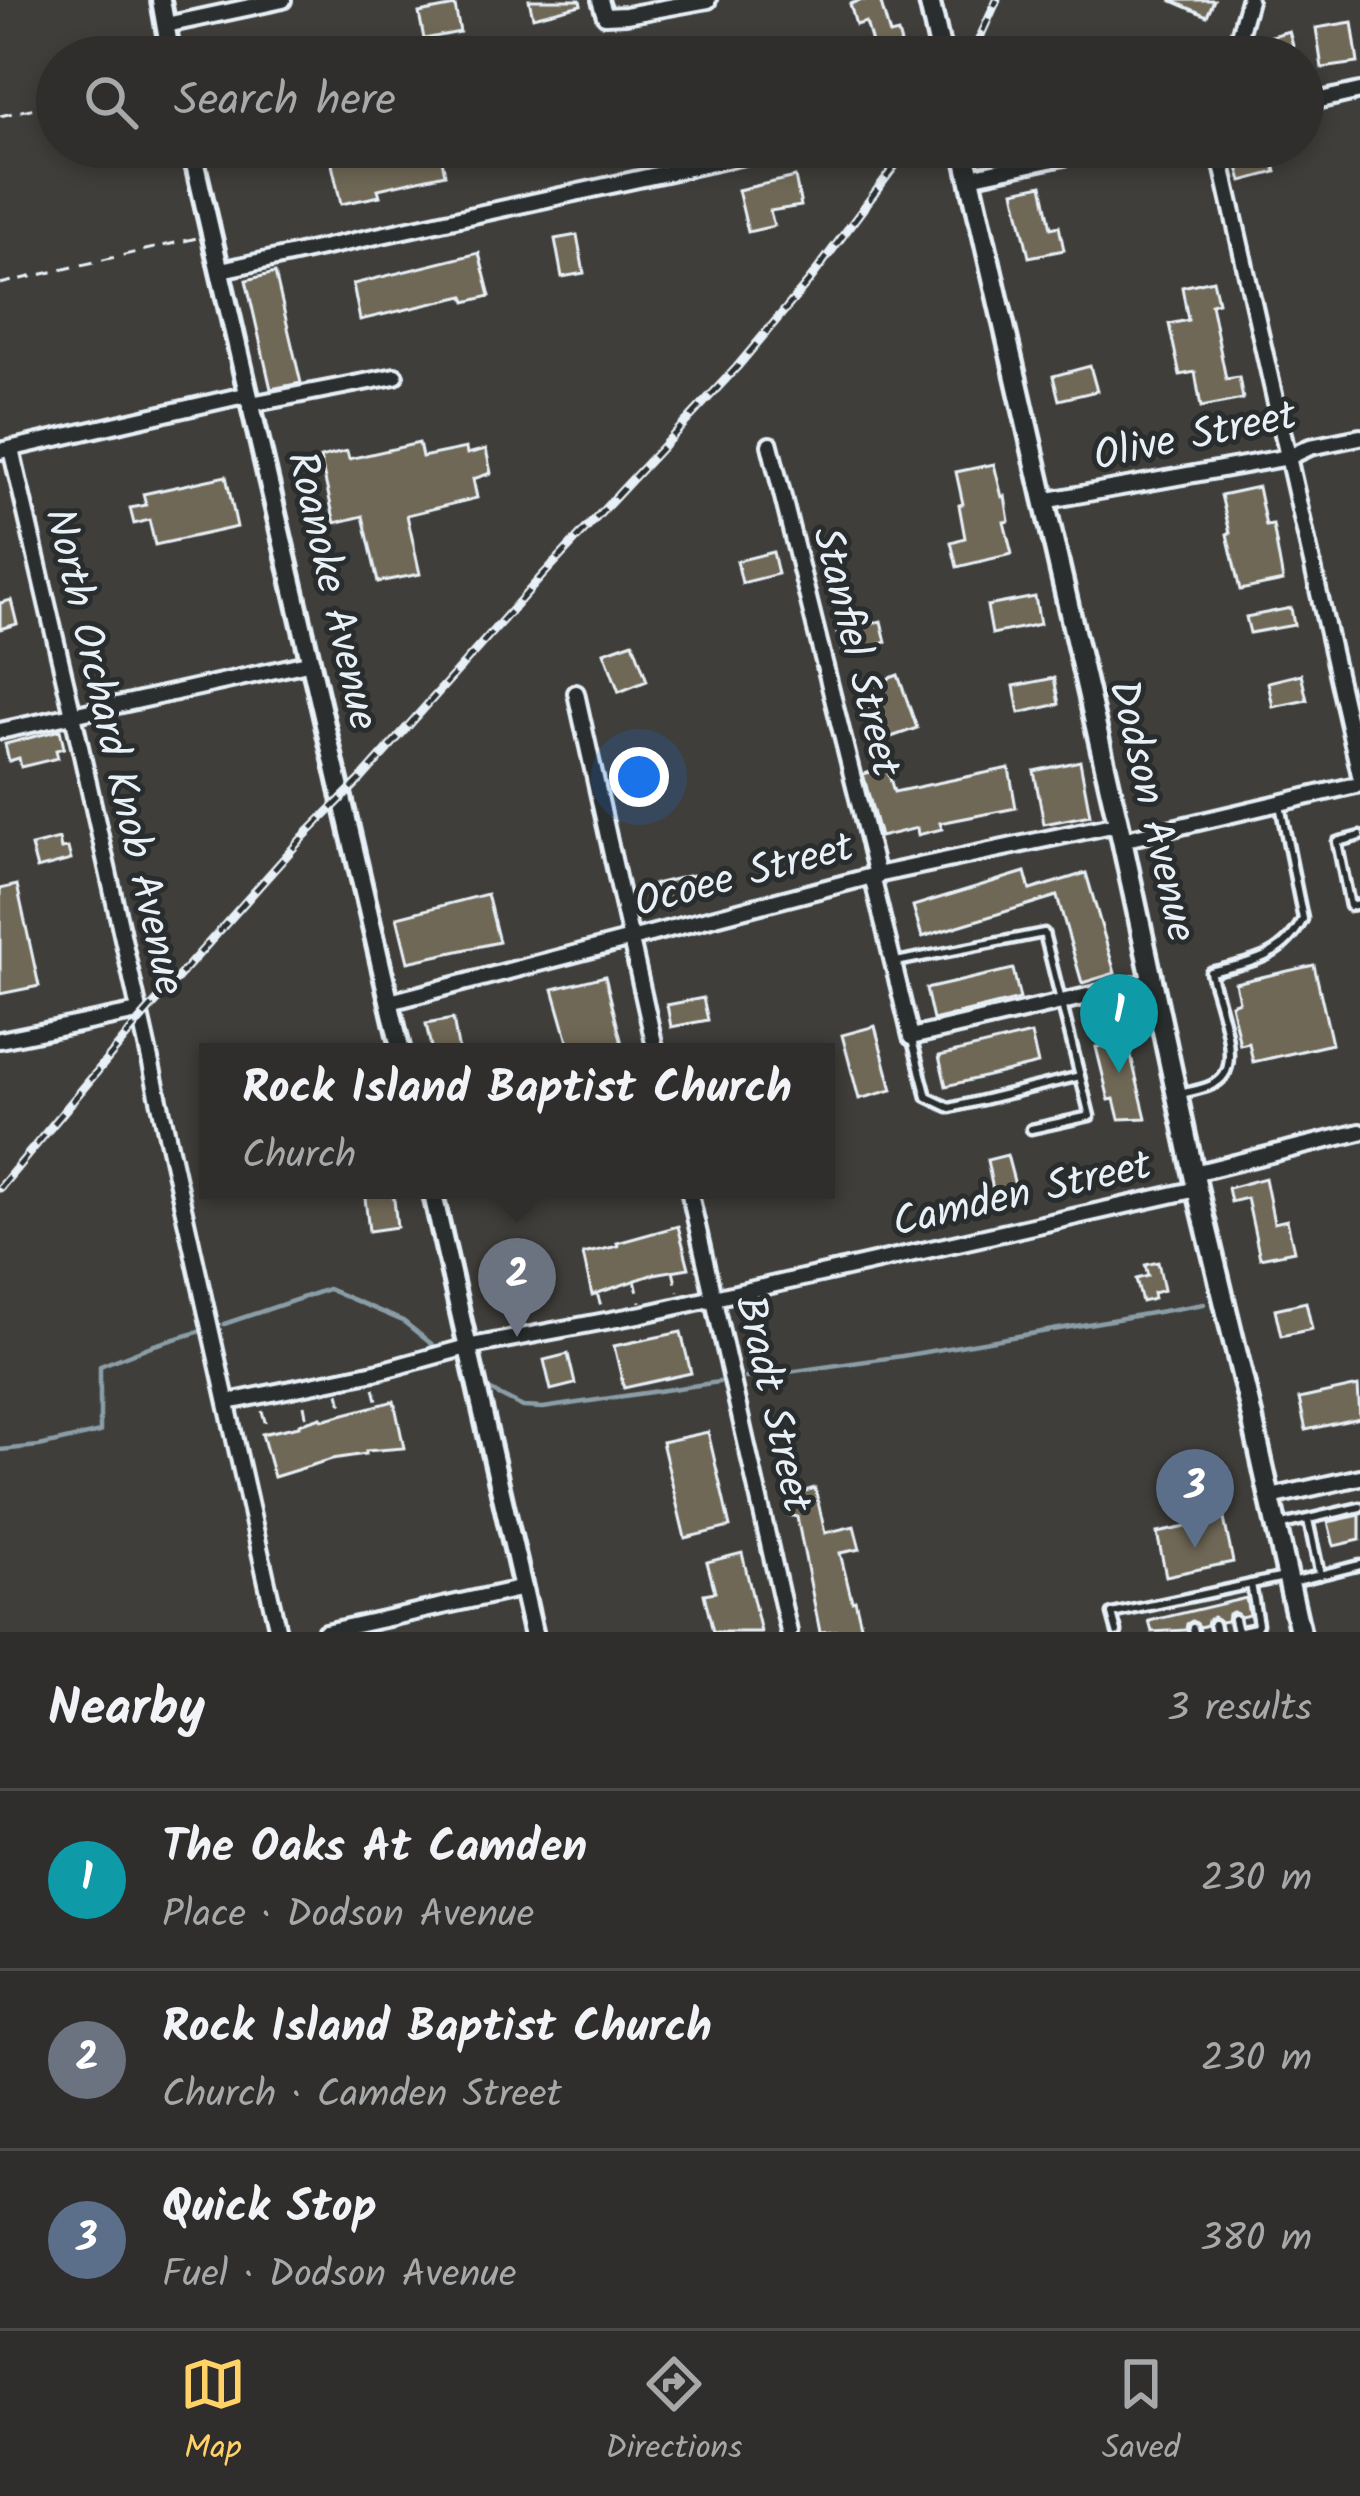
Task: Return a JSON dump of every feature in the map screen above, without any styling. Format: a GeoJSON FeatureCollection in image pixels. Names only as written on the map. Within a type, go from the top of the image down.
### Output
{"type":"FeatureCollection","features":[{"type":"Feature","properties":{"kind":"main road"},"geometry":{"type":"LineString","coordinates":[[929,0],[937,36]]}},
{"type":"Feature","properties":{"kind":"main road","name":"Dodson Avenue"},"geometry":{"type":"LineString","coordinates":[[968,168],[1300,1632]]}},
{"type":"Feature","properties":{"kind":"street"},"geometry":{"type":"LineString","coordinates":[[161,0],[168,36]]}},
{"type":"Feature","properties":{"kind":"street"},"geometry":{"type":"LineString","coordinates":[[166,25],[283,0]]}},
{"type":"Feature","properties":{"kind":"street"},"geometry":{"type":"LineString","coordinates":[[600,0],[605,16],[708,0]]}},
{"type":"Feature","properties":{"kind":"street"},"geometry":{"type":"LineString","coordinates":[[1239,36],[1250,0]]}},
{"type":"Feature","properties":{"kind":"street"},"geometry":{"type":"LineString","coordinates":[[1324,99],[1360,91]]}},
{"type":"Feature","properties":{"kind":"street","name":"Roanoke Avenue"},"geometry":{"type":"LineString","coordinates":[[196,168],[399,1043]]}},
{"type":"Feature","properties":{"kind":"street"},"geometry":{"type":"LineString","coordinates":[[221,270],[688,168]]}},
{"type":"Feature","properties":{"kind":"street"},"geometry":{"type":"LineString","coordinates":[[970,177],[1012,168]]}},
{"type":"Feature","properties":{"kind":"street"},"geometry":{"type":"LineString","coordinates":[[1223,168],[1360,780]]}},
{"type":"Feature","properties":{"kind":"street"},"geometry":{"type":"LineString","coordinates":[[5,450],[250,399],[395,376]]}},
{"type":"Feature","properties":{"kind":"street","name":"Olive Street"},"geometry":{"type":"LineString","coordinates":[[1043,501],[1289,458],[1310,447],[1360,437]]}},
{"type":"Feature","properties":{"kind":"street","name":"Stanfiel Street"},"geometry":{"type":"LineString","coordinates":[[770,445],[911,1037]]}},
{"type":"Feature","properties":{"kind":"street","name":"North Orchard Knob Avenue"},"geometry":{"type":"LineString","coordinates":[[5,450],[73,715],[278,1632]]}},
{"type":"Feature","properties":{"kind":"street"},"geometry":{"type":"LineString","coordinates":[[0,731],[312,662]]}},
{"type":"Feature","properties":{"kind":"street"},"geometry":{"type":"LineString","coordinates":[[576,692],[654,1043]]}},
{"type":"Feature","properties":{"kind":"street","name":"Ocoee Street"},"geometry":{"type":"LineString","coordinates":[[390,1002],[875,876],[1280,803],[1360,780]]}},
{"type":"Feature","properties":{"kind":"street"},"geometry":{"type":"LineString","coordinates":[[911,1037],[1152,981]]}},
{"type":"Feature","properties":{"kind":"street"},"geometry":{"type":"LineString","coordinates":[[0,1040],[138,1012]]}},
{"type":"Feature","properties":{"kind":"street","name":"Camden Street"},"geometry":{"type":"LineString","coordinates":[[228,1402],[380,1371],[467,1347],[715,1298],[1196,1181],[1360,1132]]}},
{"type":"Feature","properties":{"kind":"street"},"geometry":{"type":"LineString","coordinates":[[434,1199],[533,1632]]}},
{"type":"Feature","properties":{"kind":"street","name":"Bradt Street"},"geometry":{"type":"LineString","coordinates":[[691,1199],[789,1632]]}},
{"type":"Feature","properties":{"kind":"street"},"geometry":{"type":"LineString","coordinates":[[1270,1496],[1360,1477]]}},
{"type":"Feature","properties":{"kind":"street"},"geometry":{"type":"LineString","coordinates":[[325,1632],[524,1588]]}},
{"type":"Feature","properties":{"kind":"lane"},"geometry":{"type":"LineString","coordinates":[[1177,1096],[1215,1084],[1229,1064],[1229,1045],[1210,972],[1262,959],[1282,948],[1303,919],[1280,803]]}},
{"type":"Feature","properties":{"kind":"lane"},"geometry":{"type":"LineString","coordinates":[[1360,836],[1337,842],[1350,906],[1360,904]]}},
{"type":"Feature","properties":{"kind":"lane"},"geometry":{"type":"LineString","coordinates":[[892,962],[1045,933],[1090,1116],[1031,1129]]}},
{"type":"Feature","properties":{"kind":"lane"},"geometry":{"type":"LineString","coordinates":[[911,1037],[927,1097],[950,1108],[1080,1076]]}},
{"type":"Feature","properties":{"kind":"lane"},"geometry":{"type":"LineString","coordinates":[[1277,1526],[1360,1507]]}},
{"type":"Feature","properties":{"kind":"lane"},"geometry":{"type":"LineString","coordinates":[[1308,1520],[1320,1575]]}},
{"type":"Feature","properties":{"kind":"lane"},"geometry":{"type":"LineString","coordinates":[[1117,1632],[1112,1614],[1360,1565]]}},
{"type":"Feature","properties":{"kind":"lane"},"geometry":{"type":"LineString","coordinates":[[1234,1619],[1237,1632],[1258,1624],[1251,1584]]}},
{"type":"Feature","properties":{"kind":"lane"},"geometry":{"type":"LineString","coordinates":[[1228,1589],[1231,1602]]}},
{"type":"Feature","properties":{"kind":"lane"},"geometry":{"type":"LineString","coordinates":[[1207,1594],[1210,1607]]}},
{"type":"Feature","properties":{"kind":"lane"},"geometry":{"type":"LineString","coordinates":[[1186,1598],[1190,1612]]}},
{"type":"Feature","properties":{"kind":"lane"},"geometry":{"type":"LineString","coordinates":[[1165,1603],[1168,1617]]}},
{"type":"Feature","properties":{"kind":"lane"},"geometry":{"type":"LineString","coordinates":[[401,1615],[405,1632]]}},
{"type":"Feature","properties":{"kind":"path"},"geometry":{"type":"LineString","coordinates":[[0,116],[36,108]]}},
{"type":"Feature","properties":{"kind":"path"},"geometry":{"type":"LineString","coordinates":[[0,284],[212,235]]}},
{"type":"Feature","properties":{"kind":"path"},"geometry":{"type":"LineString","coordinates":[[674,1271],[680,1306]]}},
{"type":"Feature","properties":{"kind":"path"},"geometry":{"type":"LineString","coordinates":[[635,1280],[643,1314]]}},
{"type":"Feature","properties":{"kind":"path"},"geometry":{"type":"LineString","coordinates":[[336,1380],[344,1414]]}},
{"type":"Feature","properties":{"kind":"path"},"geometry":{"type":"LineString","coordinates":[[301,1387],[307,1421]]}},
{"type":"Feature","properties":{"kind":"path"},"geometry":{"type":"LineString","coordinates":[[257,1396],[268,1432]]}},
{"type":"Feature","properties":{"kind":"building"},"geometry":{"type":"Polygon","coordinates":[[[529,0],[580,0],[581,5],[533,17],[529,0]]]}},
{"type":"Feature","properties":{"kind":"building"},"geometry":{"type":"Polygon","coordinates":[[[880,0],[890,35],[899,36],[870,36],[866,22],[856,25],[850,4],[880,0]]]}},
{"type":"Feature","properties":{"kind":"building"},"geometry":{"type":"Polygon","coordinates":[[[1170,0],[1214,0],[1207,16],[1170,0]]]}},
{"type":"Feature","properties":{"kind":"building"},"geometry":{"type":"Polygon","coordinates":[[[455,6],[460,32],[423,36],[419,13],[455,6]]]}},
{"type":"Feature","properties":{"kind":"building"},"geometry":{"type":"Polygon","coordinates":[[[1352,22],[1358,63],[1324,68],[1324,36],[1317,36],[1316,28],[1352,22]]]}},
{"type":"Feature","properties":{"kind":"building"},"geometry":{"type":"Polygon","coordinates":[[[333,168],[444,168],[445,174],[378,189],[380,196],[341,204],[333,168]]]}},
{"type":"Feature","properties":{"kind":"building"},"geometry":{"type":"Polygon","coordinates":[[[1238,168],[1275,168],[1276,172],[1242,181],[1238,168]]]}},
{"type":"Feature","properties":{"kind":"building"},"geometry":{"type":"Polygon","coordinates":[[[795,177],[801,206],[770,211],[774,226],[748,232],[738,190],[795,177]]]}},
{"type":"Feature","properties":{"kind":"building"},"geometry":{"type":"Polygon","coordinates":[[[1042,185],[1051,228],[1059,226],[1064,250],[1029,257],[1014,191],[1042,185]]]}},
{"type":"Feature","properties":{"kind":"building"},"geometry":{"type":"Polygon","coordinates":[[[577,235],[584,273],[562,277],[555,239],[577,235]]]}},
{"type":"Feature","properties":{"kind":"building"},"geometry":{"type":"Polygon","coordinates":[[[479,253],[490,296],[466,302],[464,296],[360,320],[353,284],[479,253]]]}},
{"type":"Feature","properties":{"kind":"building"},"geometry":{"type":"Polygon","coordinates":[[[275,273],[301,383],[271,389],[246,280],[275,273]]]}},
{"type":"Feature","properties":{"kind":"building"},"geometry":{"type":"Polygon","coordinates":[[[1213,280],[1218,302],[1211,304],[1226,379],[1239,377],[1243,399],[1201,407],[1195,372],[1180,375],[1169,324],[1188,320],[1182,287],[1213,280]]]}},
{"type":"Feature","properties":{"kind":"building"},"geometry":{"type":"Polygon","coordinates":[[[1090,366],[1097,391],[1059,400],[1053,376],[1090,366]]]}},
{"type":"Feature","properties":{"kind":"building"},"geometry":{"type":"Polygon","coordinates":[[[419,443],[422,457],[486,449],[491,473],[473,479],[477,498],[407,515],[420,574],[378,582],[363,516],[335,523],[320,458],[347,451],[349,459],[419,443]]]}},
{"type":"Feature","properties":{"kind":"building"},"geometry":{"type":"Polygon","coordinates":[[[994,464],[1005,496],[1009,521],[1004,522],[1012,554],[957,567],[951,542],[965,538],[956,472],[994,464]]]}},
{"type":"Feature","properties":{"kind":"building"},"geometry":{"type":"Polygon","coordinates":[[[226,476],[237,527],[155,545],[149,520],[134,524],[130,508],[146,505],[143,494],[226,476]]]}},
{"type":"Feature","properties":{"kind":"building"},"geometry":{"type":"Polygon","coordinates":[[[1258,487],[1266,526],[1273,525],[1283,581],[1240,590],[1221,495],[1258,487]]]}},
{"type":"Feature","properties":{"kind":"building"},"geometry":{"type":"Polygon","coordinates":[[[773,552],[778,574],[742,583],[737,561],[773,552]]]}},
{"type":"Feature","properties":{"kind":"building"},"geometry":{"type":"Polygon","coordinates":[[[1035,597],[1040,624],[992,634],[987,606],[1035,597]]]}},
{"type":"Feature","properties":{"kind":"building"},"geometry":{"type":"Polygon","coordinates":[[[11,600],[17,624],[0,629],[0,603],[11,600]]]}},
{"type":"Feature","properties":{"kind":"building"},"geometry":{"type":"Polygon","coordinates":[[[1291,608],[1294,625],[1250,633],[1246,617],[1291,608]]]}},
{"type":"Feature","properties":{"kind":"building"},"geometry":{"type":"Polygon","coordinates":[[[881,621],[886,642],[843,655],[837,633],[881,621]]]}},
{"type":"Feature","properties":{"kind":"building"},"geometry":{"type":"Polygon","coordinates":[[[633,642],[647,681],[619,692],[604,652],[633,642]]]}},
{"type":"Feature","properties":{"kind":"building"},"geometry":{"type":"Polygon","coordinates":[[[1301,674],[1307,700],[1273,707],[1268,682],[1301,674]]]}},
{"type":"Feature","properties":{"kind":"building"},"geometry":{"type":"Polygon","coordinates":[[[898,675],[917,728],[874,743],[860,689],[898,675]]]}},
{"type":"Feature","properties":{"kind":"building"},"geometry":{"type":"Polygon","coordinates":[[[1054,678],[1059,704],[1019,713],[1014,686],[1054,678]]]}},
{"type":"Feature","properties":{"kind":"building"},"geometry":{"type":"Polygon","coordinates":[[[60,730],[64,748],[56,750],[58,758],[21,767],[19,758],[9,761],[5,744],[60,730]]]}},
{"type":"Feature","properties":{"kind":"building"},"geometry":{"type":"Polygon","coordinates":[[[1080,761],[1090,815],[1044,824],[1034,771],[1080,761]]]}},
{"type":"Feature","properties":{"kind":"building"},"geometry":{"type":"Polygon","coordinates":[[[887,768],[894,792],[1009,768],[1016,808],[940,823],[942,829],[918,835],[917,828],[880,837],[863,774],[887,768]]]}},
{"type":"Feature","properties":{"kind":"building"},"geometry":{"type":"Polygon","coordinates":[[[59,839],[71,860],[37,869],[31,846],[59,839]]]}},
{"type":"Feature","properties":{"kind":"building"},"geometry":{"type":"Polygon","coordinates":[[[1025,872],[1030,890],[1086,873],[1115,973],[1082,983],[1057,896],[922,937],[913,906],[1025,872]]]}},
{"type":"Feature","properties":{"kind":"building"},"geometry":{"type":"Polygon","coordinates":[[[692,875],[697,894],[659,903],[654,884],[692,875]]]}},
{"type":"Feature","properties":{"kind":"building"},"geometry":{"type":"Polygon","coordinates":[[[17,885],[39,986],[0,994],[0,889],[17,885]]]}},
{"type":"Feature","properties":{"kind":"building"},"geometry":{"type":"Polygon","coordinates":[[[487,894],[499,942],[408,962],[397,917],[487,894]]]}},
{"type":"Feature","properties":{"kind":"building"},"geometry":{"type":"Polygon","coordinates":[[[1314,965],[1332,1044],[1253,1062],[1249,1043],[1240,1045],[1231,1004],[1239,1001],[1235,983],[1314,965]]]}},
{"type":"Feature","properties":{"kind":"building"},"geometry":{"type":"Polygon","coordinates":[[[1013,969],[1020,999],[933,1020],[926,989],[1013,969]]]}},
{"type":"Feature","properties":{"kind":"building"},"geometry":{"type":"Polygon","coordinates":[[[605,976],[622,1043],[568,1043],[553,989],[605,976]]]}},
{"type":"Feature","properties":{"kind":"building"},"geometry":{"type":"Polygon","coordinates":[[[703,998],[708,1020],[671,1027],[667,1005],[703,998]]]}},
{"type":"Feature","properties":{"kind":"building"},"geometry":{"type":"Polygon","coordinates":[[[453,1019],[457,1043],[430,1043],[426,1024],[453,1019]]]}},
{"type":"Feature","properties":{"kind":"building"},"geometry":{"type":"Polygon","coordinates":[[[1122,1019],[1146,1118],[1119,1119],[1114,1099],[1109,1100],[1096,1047],[1104,1046],[1101,1024],[1122,1019]]]}},
{"type":"Feature","properties":{"kind":"building"},"geometry":{"type":"Polygon","coordinates":[[[875,1026],[892,1090],[859,1099],[842,1035],[875,1026]]]}},
{"type":"Feature","properties":{"kind":"building"},"geometry":{"type":"Polygon","coordinates":[[[1031,1034],[1038,1064],[946,1086],[939,1056],[1031,1034]]]}},
{"type":"Feature","properties":{"kind":"building"},"geometry":{"type":"Polygon","coordinates":[[[1007,1155],[1015,1185],[1008,1186],[1009,1192],[994,1195],[987,1160],[1007,1155]]]}},
{"type":"Feature","properties":{"kind":"building"},"geometry":{"type":"Polygon","coordinates":[[[1265,1178],[1274,1223],[1287,1220],[1294,1251],[1260,1258],[1247,1198],[1231,1202],[1228,1188],[1265,1178]]]}},
{"type":"Feature","properties":{"kind":"building"},"geometry":{"type":"Polygon","coordinates":[[[365,1199],[394,1199],[397,1227],[369,1231],[365,1199]]]}},
{"type":"Feature","properties":{"kind":"building"},"geometry":{"type":"Polygon","coordinates":[[[678,1226],[689,1268],[654,1274],[592,1295],[583,1254],[678,1226]]]}},
{"type":"Feature","properties":{"kind":"building"},"geometry":{"type":"Polygon","coordinates":[[[1158,1262],[1164,1290],[1142,1302],[1136,1279],[1148,1276],[1145,1265],[1158,1262]]]}},
{"type":"Feature","properties":{"kind":"building"},"geometry":{"type":"Polygon","coordinates":[[[1306,1302],[1312,1329],[1281,1336],[1275,1309],[1306,1302]]]}},
{"type":"Feature","properties":{"kind":"building"},"geometry":{"type":"Polygon","coordinates":[[[681,1332],[691,1373],[624,1388],[614,1346],[681,1332]]]}},
{"type":"Feature","properties":{"kind":"building"},"geometry":{"type":"Polygon","coordinates":[[[568,1354],[575,1384],[551,1390],[544,1360],[568,1354]]]}},
{"type":"Feature","properties":{"kind":"building"},"geometry":{"type":"Polygon","coordinates":[[[1358,1386],[1360,1418],[1306,1430],[1299,1399],[1358,1386]]]}},
{"type":"Feature","properties":{"kind":"building"},"geometry":{"type":"Polygon","coordinates":[[[394,1401],[404,1448],[366,1451],[274,1477],[262,1434],[394,1401]]]}},
{"type":"Feature","properties":{"kind":"building"},"geometry":{"type":"Polygon","coordinates":[[[708,1432],[730,1527],[685,1538],[662,1442],[708,1432]]]}},
{"type":"Feature","properties":{"kind":"building"},"geometry":{"type":"Polygon","coordinates":[[[815,1488],[825,1533],[854,1526],[860,1549],[840,1553],[862,1629],[820,1632],[797,1517],[789,1515],[785,1497],[815,1488]]]}},
{"type":"Feature","properties":{"kind":"building"},"geometry":{"type":"Polygon","coordinates":[[[1360,1515],[1360,1540],[1334,1546],[1328,1522],[1360,1515]]]}},
{"type":"Feature","properties":{"kind":"building"},"geometry":{"type":"Polygon","coordinates":[[[1224,1519],[1233,1562],[1166,1576],[1157,1533],[1224,1519]]]}},
{"type":"Feature","properties":{"kind":"building"},"geometry":{"type":"Polygon","coordinates":[[[742,1553],[761,1632],[713,1632],[704,1594],[715,1592],[707,1562],[742,1553]]]}},
{"type":"Feature","properties":{"kind":"building"},"geometry":{"type":"Polygon","coordinates":[[[1246,1598],[1249,1615],[1233,1612],[1227,1621],[1213,1617],[1200,1627],[1192,1621],[1186,1630],[1152,1632],[1149,1621],[1246,1598]]]}},
{"type":"Feature","properties":{"kind":"waterway"},"geometry":{"type":"LineString","coordinates":[[224,1324],[328,1289],[403,1321],[439,1350]]}},
{"type":"Feature","properties":{"kind":"waterway"},"geometry":{"type":"LineString","coordinates":[[746,1378],[1204,1304]]}},
{"type":"Feature","properties":{"kind":"waterway"},"geometry":{"type":"LineString","coordinates":[[0,1450],[100,1432],[100,1366],[198,1332]]}},
{"type":"Feature","properties":{"kind":"waterway"},"geometry":{"type":"LineString","coordinates":[[491,1391],[523,1407],[543,1408],[719,1382]]}},
{"type":"Feature","properties":{"kind":"railway"},"geometry":{"type":"LineString","coordinates":[[981,36],[997,0]]}},
{"type":"Feature","properties":{"kind":"railway"},"geometry":{"type":"LineString","coordinates":[[0,1188],[140,1020],[303,837],[737,367],[893,168]]}},
{"type":"Feature","properties":{"kind":"place","name":"The Oaks At Camden"},"geometry":{"type":"Point","coordinates":[1119,1073]}},
{"type":"Feature","properties":{"kind":"place","name":"Rock Island Baptist Church"},"geometry":{"type":"Point","coordinates":[517,1337]}},
{"type":"Feature","properties":{"kind":"place","name":"Quick Stop"},"geometry":{"type":"Point","coordinates":[1195,1548]}}]}
